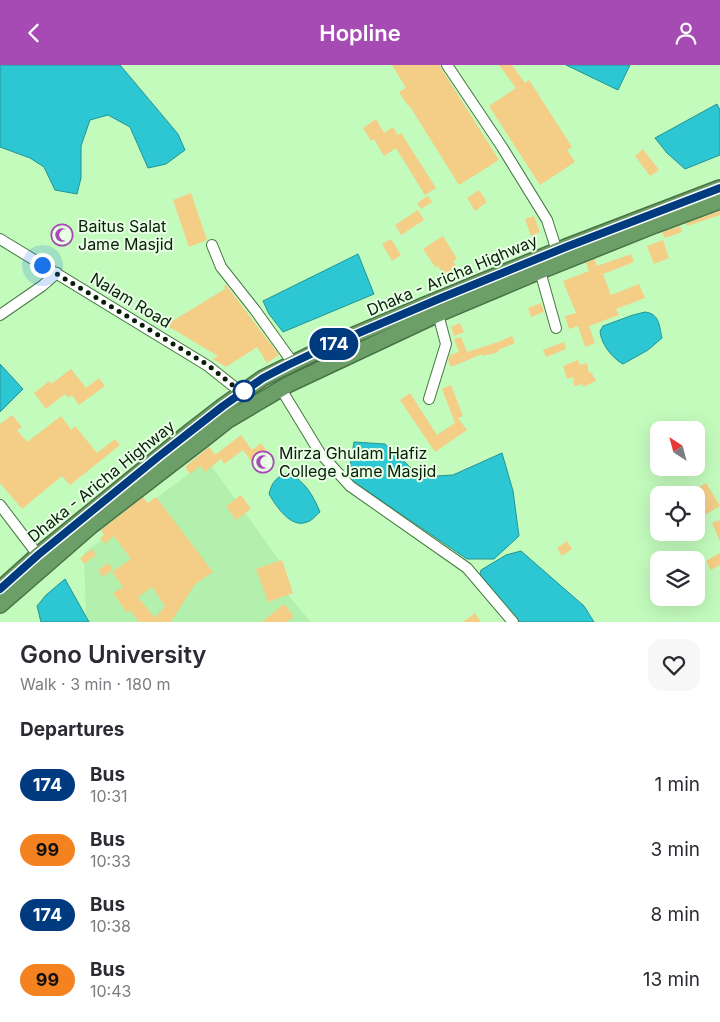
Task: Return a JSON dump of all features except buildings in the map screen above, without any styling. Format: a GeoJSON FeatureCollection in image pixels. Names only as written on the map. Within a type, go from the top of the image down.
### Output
{"type":"FeatureCollection","features":[{"type":"Feature","properties":{"kind":"highway","name":"Dhaka - Aricha Highway"},"geometry":{"type":"LineString","coordinates":[[0,589],[38,555],[172,446],[263,378],[292,363],[557,251],[720,188]]}},
{"type":"Feature","properties":{"kind":"highway"},"geometry":{"type":"LineString","coordinates":[[0,605],[92,525],[228,420],[281,389],[438,314],[540,271],[720,201]]}},
{"type":"Feature","properties":{"kind":"street"},"geometry":{"type":"LineString","coordinates":[[447,65],[502,147],[546,220],[557,251]]}},
{"type":"Feature","properties":{"kind":"street","name":"Nalam Road"},"geometry":{"type":"LineString","coordinates":[[0,239],[208,365],[242,393]]}},
{"type":"Feature","properties":{"kind":"street"},"geometry":{"type":"LineString","coordinates":[[212,245],[221,267],[255,310],[292,363]]}},
{"type":"Feature","properties":{"kind":"street"},"geometry":{"type":"LineString","coordinates":[[540,271],[556,328]]}},
{"type":"Feature","properties":{"kind":"street"},"geometry":{"type":"LineString","coordinates":[[0,315],[42,286],[57,273]]}},
{"type":"Feature","properties":{"kind":"street"},"geometry":{"type":"LineString","coordinates":[[429,399],[446,344],[438,314]]}},
{"type":"Feature","properties":{"kind":"street"},"geometry":{"type":"LineString","coordinates":[[281,389],[320,453],[350,486],[467,568],[513,622]]}},
{"type":"Feature","properties":{"kind":"street"},"geometry":{"type":"LineString","coordinates":[[0,505],[38,555]]}},
{"type":"Feature","properties":{"kind":"shaded area"},"geometry":{"type":"Polygon","coordinates":[[[207,460],[279,560],[284,590],[311,622],[86,622],[84,553],[207,460]]]}},
{"type":"Feature","properties":{"kind":"water"},"geometry":{"type":"Polygon","coordinates":[[[0,65],[120,65],[178,134],[185,150],[166,164],[148,168],[130,127],[108,115],[90,120],[81,146],[81,178],[77,194],[55,190],[44,167],[30,158],[0,147],[0,65]]]}},
{"type":"Feature","properties":{"kind":"water"},"geometry":{"type":"Polygon","coordinates":[[[566,65],[630,65],[618,90],[566,65]]]}},
{"type":"Feature","properties":{"kind":"water"},"geometry":{"type":"Polygon","coordinates":[[[717,104],[720,110],[720,155],[685,169],[667,153],[655,138],[717,104]]]}},
{"type":"Feature","properties":{"kind":"water"},"geometry":{"type":"Polygon","coordinates":[[[358,254],[374,294],[283,332],[269,314],[263,301],[358,254]]]}},
{"type":"Feature","properties":{"kind":"water"},"geometry":{"type":"Polygon","coordinates":[[[645,312],[654,315],[656,318],[662,338],[648,350],[623,364],[608,350],[602,341],[600,331],[603,326],[645,312]]]}},
{"type":"Feature","properties":{"kind":"water"},"geometry":{"type":"Polygon","coordinates":[[[0,364],[23,389],[0,412],[0,364]]]}},
{"type":"Feature","properties":{"kind":"water"},"geometry":{"type":"Polygon","coordinates":[[[354,442],[385,444],[421,477],[453,475],[502,453],[513,491],[519,536],[494,559],[467,559],[348,478],[354,442]]]}},
{"type":"Feature","properties":{"kind":"water"},"geometry":{"type":"Polygon","coordinates":[[[289,472],[308,489],[320,512],[309,521],[301,523],[290,519],[280,510],[269,494],[276,480],[289,472]]]}},
{"type":"Feature","properties":{"kind":"water"},"geometry":{"type":"Polygon","coordinates":[[[521,551],[584,606],[594,622],[516,622],[479,579],[481,570],[506,555],[521,551]]]}},
{"type":"Feature","properties":{"kind":"water"},"geometry":{"type":"Polygon","coordinates":[[[65,579],[89,622],[41,622],[37,606],[46,595],[65,579]]]}},
{"type":"Feature","properties":{"kind":"bus line","name":"174"},"geometry":{"type":"LineString","coordinates":[[0,589],[38,555],[158,457],[223,406],[263,378],[328,346],[441,298],[566,247],[720,188]]}},
{"type":"Feature","properties":{"kind":"place","name":"Baitus Salat Jame Masjid"},"geometry":{"type":"Point","coordinates":[62,235]}},
{"type":"Feature","properties":{"kind":"place","name":"Mirza Ghulam Hafiz College Jame Masjid"},"geometry":{"type":"Point","coordinates":[263,462]}},
{"type":"Feature","properties":{"kind":"route"},"geometry":{"type":"LineString","coordinates":[[42,265],[208,365],[242,393],[244,391]]}}]}
